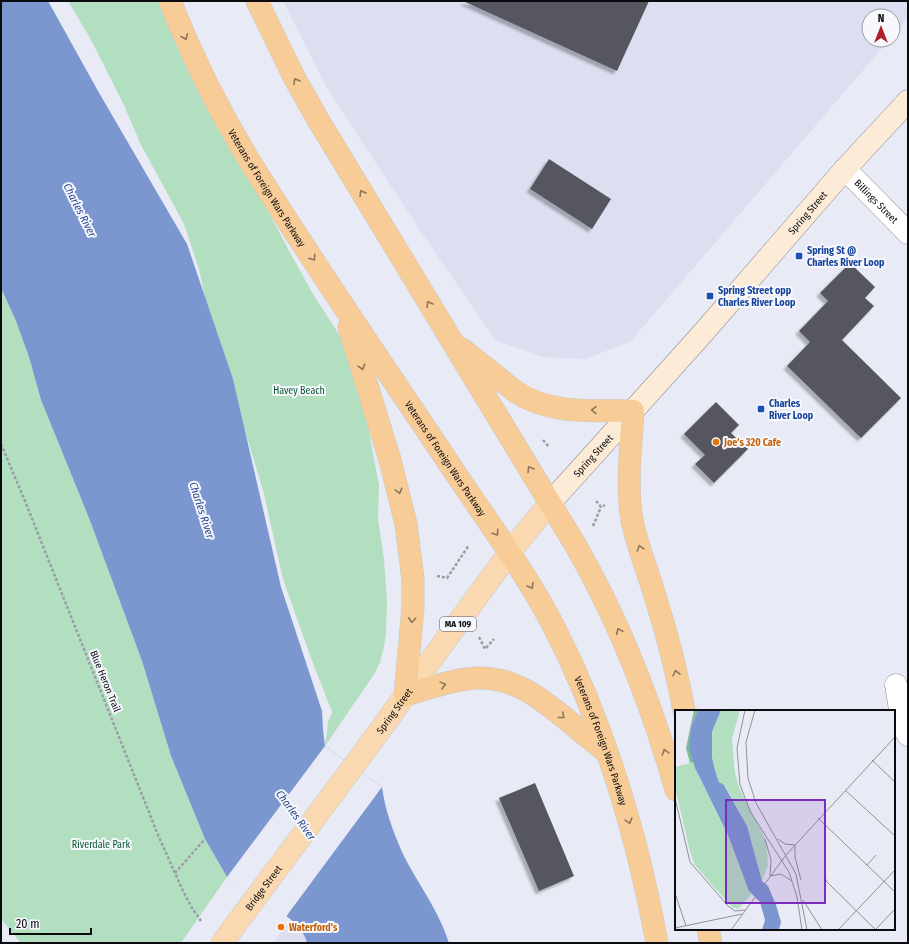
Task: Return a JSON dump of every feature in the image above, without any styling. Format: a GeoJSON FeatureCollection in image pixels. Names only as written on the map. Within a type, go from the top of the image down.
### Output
{"type":"FeatureCollection","features":[{"type":"Feature","properties":{"kind":"highway","name":"Veterans of Foreign Wars Parkway"},"geometry":{"type":"LineString","coordinates":[[170,1],[202,75],[227,124],[261,180],[535,593],[562,644],[589,705],[607,753],[636,848],[657,943]]}},
{"type":"Feature","properties":{"kind":"highway"},"geometry":{"type":"LineString","coordinates":[[257,1],[272,34],[317,118],[449,338],[550,502],[589,569],[609,607],[640,680],[660,736],[675,787]]}},
{"type":"Feature","properties":{"kind":"highway"},"geometry":{"type":"LineString","coordinates":[[342,303],[390,460],[406,524],[413,580],[413,607],[405,695],[473,679],[498,680],[514,684],[541,699],[607,753]]}},
{"type":"Feature","properties":{"kind":"highway"},"geometry":{"type":"LineString","coordinates":[[449,338],[511,389],[534,402],[559,409],[633,411],[630,475],[630,505],[632,522],[666,634],[684,710]]}},
{"type":"Feature","properties":{"kind":"highway"},"geometry":{"type":"LineString","coordinates":[[708,930],[711,943]]}},
{"type":"Feature","properties":{"kind":"main road","name":"Spring Street"},"geometry":{"type":"LineString","coordinates":[[304,832],[509,553],[550,502],[633,411],[845,169],[908,101]]}},
{"type":"Feature","properties":{"kind":"main road","name":"Bridge Street"},"geometry":{"type":"LineString","coordinates":[[222,943],[304,832]]}},
{"type":"Feature","properties":{"kind":"street","name":"Billings Street"},"geometry":{"type":"LineString","coordinates":[[845,169],[908,233]]}},
{"type":"Feature","properties":{"kind":"street"},"geometry":{"type":"LineString","coordinates":[[896,685],[903,727],[908,735]]}},
{"type":"Feature","properties":{"kind":"street"},"geometry":{"type":"LineString","coordinates":[[713,930],[722,943]]}},
{"type":"Feature","properties":{"kind":"path","name":"Blue Heron Trail"},"geometry":{"type":"LineString","coordinates":[[1,444],[158,835],[192,908],[201,921]]}},
{"type":"Feature","properties":{"kind":"path"},"geometry":{"type":"LineString","coordinates":[[590,533],[601,508]]}},
{"type":"Feature","properties":{"kind":"path"},"geometry":{"type":"LineString","coordinates":[[446,578],[469,545]]}},
{"type":"Feature","properties":{"kind":"path"},"geometry":{"type":"LineString","coordinates":[[434,575],[446,578],[449,583]]}},
{"type":"Feature","properties":{"kind":"path"},"geometry":{"type":"LineString","coordinates":[[477,633],[485,649],[494,639]]}},
{"type":"Feature","properties":{"kind":"path"},"geometry":{"type":"LineString","coordinates":[[175,873],[205,839]]}},
{"type":"Feature","properties":{"kind":"shaded area"},"geometry":{"type":"Polygon","coordinates":[[[283,1],[908,1],[908,18],[901,26],[901,8],[861,8],[861,48],[882,48],[630,342],[585,359],[543,357],[495,340],[418,227],[328,90],[283,1]]]}},
{"type":"Feature","properties":{"kind":"shaded area"},"geometry":{"type":"Polygon","coordinates":[[[290,920],[306,938],[307,943],[273,943],[290,920]]]}},
{"type":"Feature","properties":{"kind":"green space","name":"Havey Beach"},"geometry":{"type":"Polygon","coordinates":[[[68,1],[158,1],[287,247],[313,294],[360,367],[371,443],[379,485],[378,519],[384,559],[387,602],[386,633],[380,662],[375,673],[325,746],[328,722],[332,712],[283,579],[263,490],[238,408],[212,333],[199,269],[184,224],[141,145],[123,103],[90,38],[68,1]]]}},
{"type":"Feature","properties":{"kind":"green space","name":"Riverdale Park"},"geometry":{"type":"Polygon","coordinates":[[[1,288],[16,321],[29,357],[41,400],[89,518],[142,661],[171,756],[205,839],[227,877],[181,943],[21,943],[1,919],[1,288]]]}},
{"type":"Feature","properties":{"kind":"water","name":"Charles River"},"geometry":{"type":"Polygon","coordinates":[[[1,1],[48,1],[98,91],[187,244],[233,379],[281,587],[322,711],[325,746],[382,787],[385,804],[402,852],[440,919],[449,943],[307,943],[303,934],[293,921],[227,877],[205,839],[171,756],[142,661],[89,518],[41,400],[29,357],[16,321],[1,288],[1,1]]]}},
{"type":"Feature","properties":{"kind":"pier"},"geometry":{"type":"Polygon","coordinates":[[[325,746],[382,787],[285,918],[227,877],[325,746]]]}},
{"type":"Feature","properties":{"kind":"building"},"geometry":{"type":"Polygon","coordinates":[[[463,1],[649,1],[617,71],[463,1]]]}},
{"type":"Feature","properties":{"kind":"building"},"geometry":{"type":"Polygon","coordinates":[[[549,159],[611,199],[592,229],[530,189],[549,159]]]}},
{"type":"Feature","properties":{"kind":"building"},"geometry":{"type":"Polygon","coordinates":[[[850,263],[875,287],[865,298],[874,306],[842,340],[901,398],[861,438],[787,366],[810,342],[799,331],[828,301],[820,293],[850,263]]]}},
{"type":"Feature","properties":{"kind":"building","name":"Joe’s 320 Cafe"},"geometry":{"type":"Polygon","coordinates":[[[716,402],[739,425],[731,433],[748,449],[714,483],[695,464],[705,455],[684,434],[716,402]]]}},
{"type":"Feature","properties":{"kind":"building"},"geometry":{"type":"Polygon","coordinates":[[[535,783],[574,876],[539,891],[499,798],[535,783]]]}},
{"type":"Feature","properties":{"kind":"place","name":"Spring St @ Charles River Loop"},"geometry":{"type":"Point","coordinates":[799,256]}},
{"type":"Feature","properties":{"kind":"place","name":"Spring Street opp Charles River Loop"},"geometry":{"type":"Point","coordinates":[710,296]}},
{"type":"Feature","properties":{"kind":"place","name":"Charles River Loop"},"geometry":{"type":"Point","coordinates":[761,409]}},
{"type":"Feature","properties":{"kind":"place","name":"Joe’s 320 Cafe"},"geometry":{"type":"Point","coordinates":[716,442]}},
{"type":"Feature","properties":{"kind":"place","name":"Waterford's"},"geometry":{"type":"Point","coordinates":[281,927]}}]}
